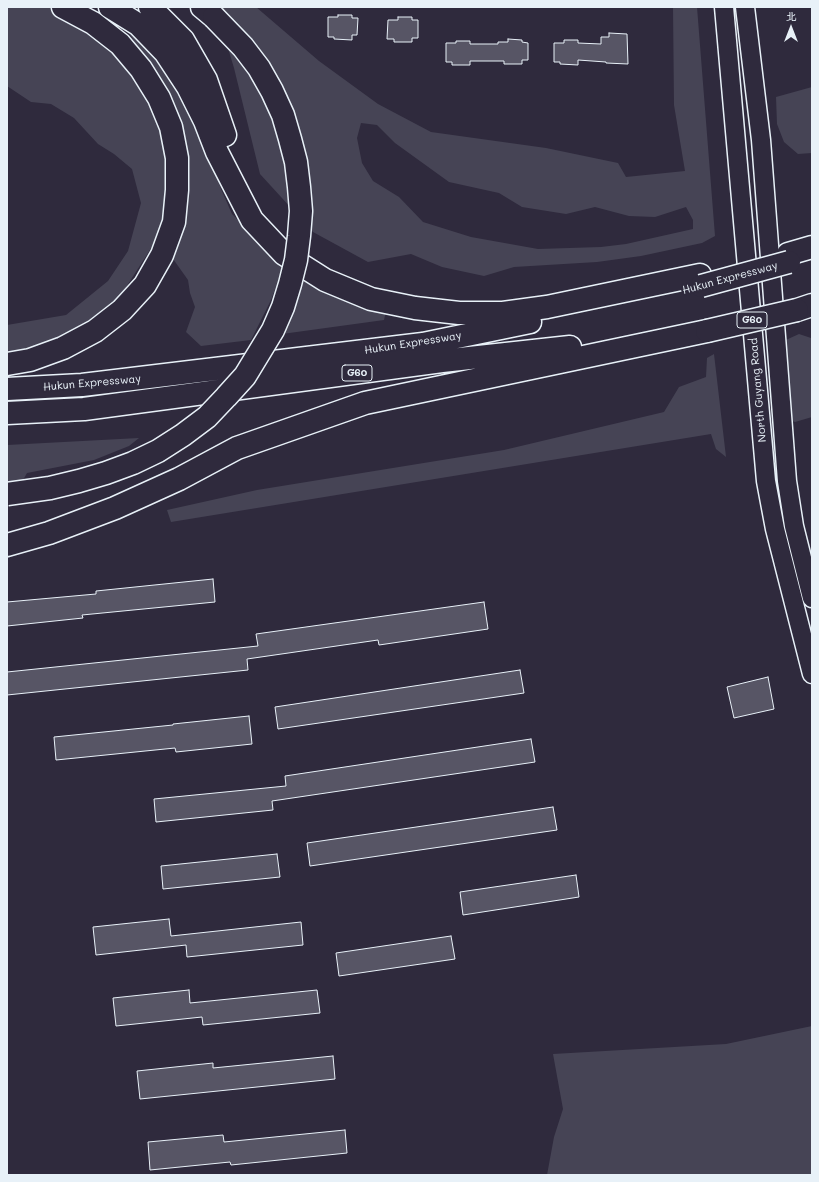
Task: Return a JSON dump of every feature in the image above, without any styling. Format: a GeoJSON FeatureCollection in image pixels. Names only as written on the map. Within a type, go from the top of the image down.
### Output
{"type":"FeatureCollection","features":[{"type":"Feature","properties":{"kind":"highway"},"geometry":{"type":"LineString","coordinates":[[7,364],[30,360],[63,348],[95,331],[122,310],[145,285],[162,255],[174,222],[177,190],[177,158],[171,127],[159,98],[142,69],[120,44],[93,23],[63,7]]}},
{"type":"Feature","properties":{"kind":"highway"},"geometry":{"type":"LineString","coordinates":[[110,7],[139,25],[165,52],[188,87],[205,121],[217,152],[252,220],[284,254],[325,280],[371,299],[415,308],[459,313],[503,313],[701,281]]}},
{"type":"Feature","properties":{"kind":"highway"},"geometry":{"type":"LineString","coordinates":[[150,7],[183,40],[206,80],[229,150],[234,183]]}},
{"type":"Feature","properties":{"kind":"highway"},"geometry":{"type":"LineString","coordinates":[[7,494],[50,488],[106,473],[133,463],[158,451],[183,435],[207,417],[245,376],[273,330],[283,307],[296,260],[300,236],[300,187],[296,162],[282,115],[272,91],[259,68],[243,47],[208,12]]}},
{"type":"Feature","properties":{"kind":"highway"},"geometry":{"type":"LineString","coordinates":[[788,258],[812,247]]}},
{"type":"Feature","properties":{"kind":"highway","name":"Hukun Expressway"},"geometry":{"type":"LineString","coordinates":[[7,389],[82,385],[423,344],[701,281],[788,258],[812,255]]}},
{"type":"Feature","properties":{"kind":"highway","name":"Hukun Expressway"},"geometry":{"type":"LineString","coordinates":[[7,413],[84,409],[442,362],[707,331],[805,307]]}},
{"type":"Feature","properties":{"kind":"highway"},"geometry":{"type":"LineString","coordinates":[[7,545],[49,532],[115,508],[179,479],[237,448],[364,403],[707,331]]}},
{"type":"Feature","properties":{"kind":"main road","name":"North Guyang Road"},"geometry":{"type":"LineString","coordinates":[[724,7],[766,481],[775,529],[812,674]]}},
{"type":"Feature","properties":{"kind":"main road","name":"North Guyang Road"},"geometry":{"type":"LineString","coordinates":[[745,7],[761,140],[787,481],[794,526],[812,598]]}},
{"type":"Feature","properties":{"kind":"shaded area"},"geometry":{"type":"Polygon","coordinates":[[[7,7],[50,7],[57,9],[120,56],[160,119],[167,164],[167,193],[163,219],[157,239],[123,292],[106,311],[82,330],[25,350],[7,351],[7,325],[66,315],[108,281],[128,251],[141,203],[132,169],[114,154],[98,144],[74,118],[51,104],[31,102],[7,86],[7,7]]]}},
{"type":"Feature","properties":{"kind":"shaded area"},"geometry":{"type":"Polygon","coordinates":[[[211,7],[256,7],[319,61],[378,104],[431,132],[546,148],[618,163],[626,177],[685,171],[674,105],[673,7],[697,7],[715,236],[702,243],[641,256],[597,262],[514,267],[484,276],[442,267],[411,254],[368,262],[313,232],[260,174],[227,45],[211,7]],[[361,123],[357,138],[362,163],[373,181],[399,197],[423,222],[471,237],[538,249],[601,247],[626,244],[693,229],[693,220],[686,207],[655,217],[629,216],[595,207],[566,214],[522,207],[499,193],[449,182],[395,143],[377,125],[361,123]]]}},
{"type":"Feature","properties":{"kind":"shaded area"},"geometry":{"type":"Polygon","coordinates":[[[122,21],[163,59],[207,144],[221,189],[232,214],[254,236],[281,258],[282,270],[271,300],[251,340],[201,346],[186,332],[195,307],[190,293],[188,280],[171,256],[186,203],[147,63],[122,21]]]}},
{"type":"Feature","properties":{"kind":"shaded area"},"geometry":{"type":"Polygon","coordinates":[[[812,87],[812,153],[798,154],[784,142],[777,124],[776,97],[812,87]]]}},
{"type":"Feature","properties":{"kind":"shaded area"},"geometry":{"type":"Polygon","coordinates":[[[303,278],[316,288],[342,300],[386,311],[384,320],[282,334],[299,296],[303,278]]]}},
{"type":"Feature","properties":{"kind":"shaded area"},"geometry":{"type":"Polygon","coordinates":[[[799,334],[811,338],[812,341],[812,417],[795,422],[786,419],[777,344],[799,334]]]}},
{"type":"Feature","properties":{"kind":"shaded area"},"geometry":{"type":"Polygon","coordinates":[[[714,354],[726,457],[716,449],[711,434],[171,522],[167,510],[257,490],[504,450],[664,412],[679,387],[706,377],[707,358],[714,354]]]}},
{"type":"Feature","properties":{"kind":"shaded area"},"geometry":{"type":"Polygon","coordinates":[[[139,438],[129,446],[94,460],[27,473],[10,503],[7,504],[7,445],[139,438]]]}},
{"type":"Feature","properties":{"kind":"shaded area"},"geometry":{"type":"Polygon","coordinates":[[[812,1026],[812,1175],[547,1175],[554,1137],[563,1109],[553,1054],[726,1044],[812,1026]]]}},
{"type":"Feature","properties":{"kind":"building"},"geometry":{"type":"Polygon","coordinates":[[[338,15],[352,15],[352,18],[358,18],[357,35],[352,35],[352,40],[334,39],[334,37],[328,37],[328,17],[338,17],[338,15]]]}},
{"type":"Feature","properties":{"kind":"building"},"geometry":{"type":"Polygon","coordinates":[[[398,17],[412,17],[412,20],[418,20],[418,38],[412,38],[412,42],[394,42],[394,39],[387,39],[388,20],[398,20],[398,17]]]}},
{"type":"Feature","properties":{"kind":"building"},"geometry":{"type":"Polygon","coordinates":[[[609,33],[627,34],[628,64],[578,60],[578,65],[560,64],[560,62],[554,62],[554,43],[564,43],[564,40],[578,40],[578,43],[601,44],[601,37],[609,37],[609,33]]]}},
{"type":"Feature","properties":{"kind":"building"},"geometry":{"type":"Polygon","coordinates":[[[508,39],[522,40],[522,42],[528,43],[528,60],[522,60],[522,64],[504,64],[504,61],[470,61],[470,65],[452,65],[452,62],[446,62],[446,43],[470,41],[470,44],[498,44],[498,42],[508,42],[508,39]]]}},
{"type":"Feature","properties":{"kind":"building"},"geometry":{"type":"Polygon","coordinates":[[[213,579],[215,602],[82,615],[83,618],[7,626],[7,602],[96,594],[96,591],[213,579]]]}},
{"type":"Feature","properties":{"kind":"building"},"geometry":{"type":"Polygon","coordinates":[[[484,602],[488,629],[379,645],[378,640],[247,659],[248,670],[7,695],[7,672],[258,646],[256,634],[484,602]]]}},
{"type":"Feature","properties":{"kind":"building"},"geometry":{"type":"Polygon","coordinates":[[[520,670],[524,693],[278,729],[275,707],[520,670]]]}},
{"type":"Feature","properties":{"kind":"building"},"geometry":{"type":"Polygon","coordinates":[[[768,677],[774,709],[734,718],[727,687],[768,677]]]}},
{"type":"Feature","properties":{"kind":"building"},"geometry":{"type":"Polygon","coordinates":[[[249,716],[252,744],[176,752],[175,748],[56,760],[54,737],[249,716]]]}},
{"type":"Feature","properties":{"kind":"building"},"geometry":{"type":"Polygon","coordinates":[[[531,739],[535,762],[272,801],[273,810],[156,822],[154,799],[286,786],[285,776],[531,739]]]}},
{"type":"Feature","properties":{"kind":"building"},"geometry":{"type":"Polygon","coordinates":[[[553,807],[557,830],[310,866],[307,843],[553,807]]]}},
{"type":"Feature","properties":{"kind":"building"},"geometry":{"type":"Polygon","coordinates":[[[277,854],[280,877],[163,889],[161,866],[277,854]]]}},
{"type":"Feature","properties":{"kind":"building"},"geometry":{"type":"Polygon","coordinates":[[[576,875],[579,897],[463,915],[460,892],[576,875]]]}},
{"type":"Feature","properties":{"kind":"building"},"geometry":{"type":"Polygon","coordinates":[[[169,919],[171,936],[301,922],[303,945],[187,957],[186,945],[96,955],[93,927],[169,919]]]}},
{"type":"Feature","properties":{"kind":"building"},"geometry":{"type":"Polygon","coordinates":[[[451,936],[455,959],[339,976],[336,953],[451,936]]]}},
{"type":"Feature","properties":{"kind":"building"},"geometry":{"type":"Polygon","coordinates":[[[189,990],[190,1003],[317,990],[320,1013],[203,1025],[202,1017],[116,1026],[113,998],[189,990]]]}},
{"type":"Feature","properties":{"kind":"building"},"geometry":{"type":"Polygon","coordinates":[[[333,1056],[335,1079],[140,1099],[137,1071],[213,1063],[213,1068],[333,1056]]]}},
{"type":"Feature","properties":{"kind":"building"},"geometry":{"type":"Polygon","coordinates":[[[345,1130],[347,1153],[231,1165],[230,1162],[150,1170],[148,1142],[223,1135],[224,1142],[345,1130]]]}}]}
